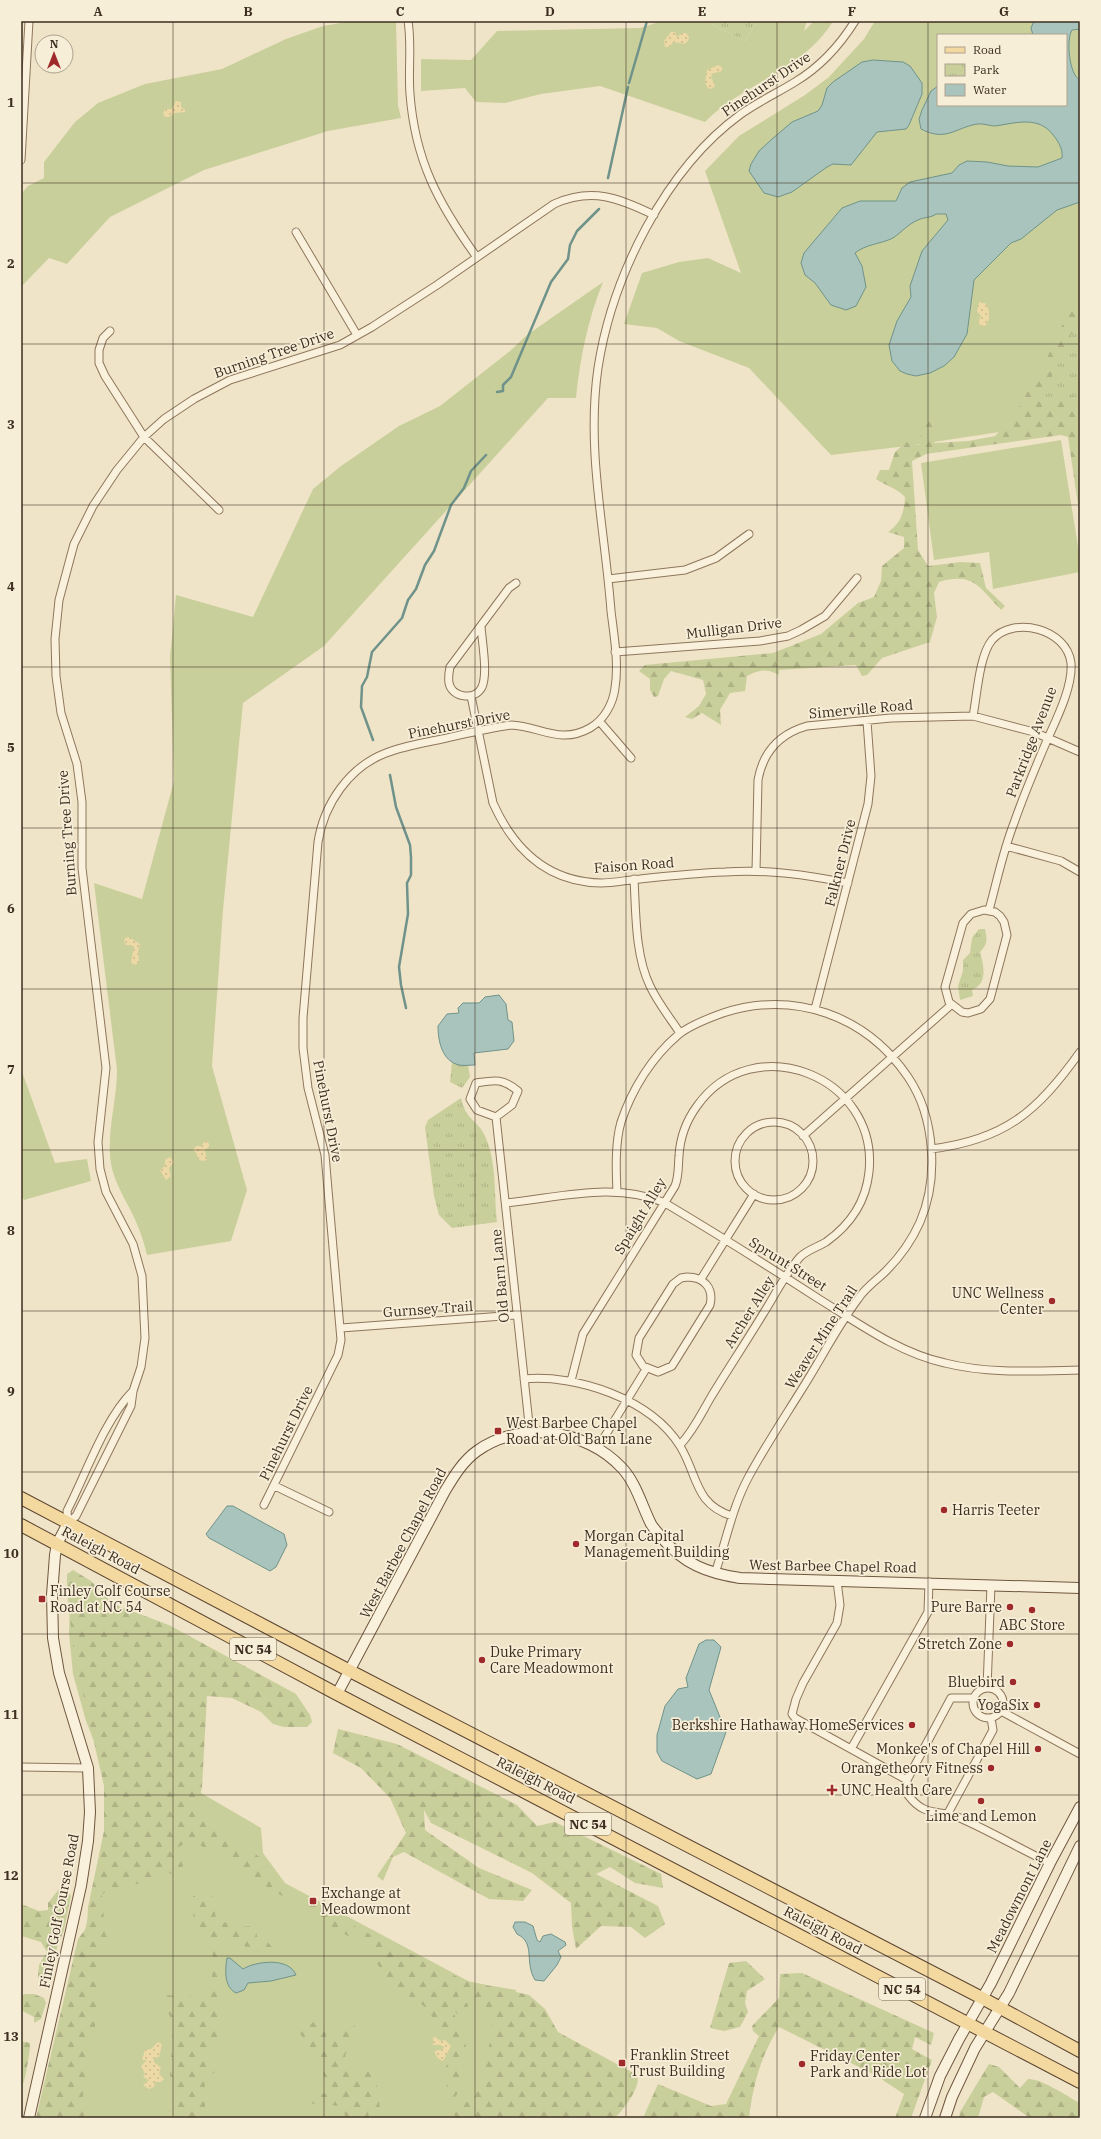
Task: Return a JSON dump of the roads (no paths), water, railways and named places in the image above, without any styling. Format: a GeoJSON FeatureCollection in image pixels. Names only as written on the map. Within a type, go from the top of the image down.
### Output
{"type":"FeatureCollection","features":[{"type":"Feature","properties":{"kind":"main road","name":"Raleigh Road"},"geometry":{"type":"LineString","coordinates":[[21,1498],[350,1671],[982,1998],[1080,2051]]}},
{"type":"Feature","properties":{"kind":"main road","name":"Raleigh Road"},"geometry":{"type":"LineString","coordinates":[[21,1525],[337,1694],[1080,2082]]}},
{"type":"Feature","properties":{"kind":"street"},"geometry":{"type":"LineString","coordinates":[[21,160],[29,21]]}},
{"type":"Feature","properties":{"kind":"street"},"geometry":{"type":"LineString","coordinates":[[408,21],[410,36],[410,96],[417,140],[428,176],[447,213],[476,256]]}},
{"type":"Feature","properties":{"kind":"street","name":"Pinehurst Drive"},"geometry":{"type":"LineString","coordinates":[[264,1506],[338,1355],[342,1340],[325,1155],[308,1088],[303,1048],[303,1018],[320,833],[325,814],[334,797],[347,781],[364,765],[393,750],[511,725],[523,726],[556,736],[574,735],[589,729],[600,722],[612,701],[615,688],[615,652],[595,474],[593,439],[598,369],[601,349],[624,276],[654,215],[671,186],[695,156],[740,114],[797,81],[822,62],[844,38],[855,21]]}},
{"type":"Feature","properties":{"kind":"street","name":"Burning Tree Drive"},"geometry":{"type":"LineString","coordinates":[[57,1544],[68,1523],[76,1516],[132,1406],[133,1390],[141,1367],[145,1338],[143,1284],[133,1244],[106,1192],[99,1162],[98,1142],[106,1080],[105,1055],[82,868],[82,802],[78,764],[61,714],[56,676],[55,640],[59,600],[74,544],[93,506],[117,470],[144,436],[164,419],[194,399],[230,380],[334,347],[357,335],[437,285],[476,256],[554,204],[565,199],[602,195],[618,198],[654,215]]}},
{"type":"Feature","properties":{"kind":"street"},"geometry":{"type":"LineString","coordinates":[[296,232],[357,335]]}},
{"type":"Feature","properties":{"kind":"street"},"geometry":{"type":"LineString","coordinates":[[110,331],[103,338],[99,350],[99,363],[105,376],[144,436],[219,510]]}},
{"type":"Feature","properties":{"kind":"street"},"geometry":{"type":"LineString","coordinates":[[608,579],[685,570],[716,558],[749,534]]}},
{"type":"Feature","properties":{"kind":"street","name":"Mulligan Drive"},"geometry":{"type":"LineString","coordinates":[[615,652],[760,641],[788,636],[802,630],[825,616],[857,578]]}},
{"type":"Feature","properties":{"kind":"street"},"geometry":{"type":"LineString","coordinates":[[481,626],[485,677],[478,693],[471,696],[462,696],[452,690],[449,684],[450,667],[509,588],[516,583]]}},
{"type":"Feature","properties":{"kind":"street","name":"Parkridge Avenue"},"geometry":{"type":"LineString","coordinates":[[973,716],[987,648],[992,640],[1000,633],[1011,628],[1039,629],[1064,644],[1069,654],[1071,664],[1064,699],[1058,718],[1048,738],[1006,846],[989,910]]}},
{"type":"Feature","properties":{"kind":"street","name":"Faison Road"},"geometry":{"type":"LineString","coordinates":[[471,696],[493,803],[505,828],[530,859],[545,868],[584,881],[601,883],[634,879],[756,871],[794,873],[848,883]]}},
{"type":"Feature","properties":{"kind":"street","name":"Simerville Road"},"geometry":{"type":"LineString","coordinates":[[756,871],[758,780],[764,758],[771,748],[788,734],[802,728],[867,720],[973,716],[1001,722],[1048,738],[1080,752]]}},
{"type":"Feature","properties":{"kind":"street","name":"Falkner Drive"},"geometry":{"type":"LineString","coordinates":[[815,1009],[870,792],[867,720]]}},
{"type":"Feature","properties":{"kind":"street"},"geometry":{"type":"LineString","coordinates":[[600,722],[631,758]]}},
{"type":"Feature","properties":{"kind":"street"},"geometry":{"type":"LineString","coordinates":[[1006,846],[1061,861],[1080,872]]}},
{"type":"Feature","properties":{"kind":"street"},"geometry":{"type":"LineString","coordinates":[[634,879],[640,946],[645,974],[653,992],[680,1033]]}},
{"type":"Feature","properties":{"kind":"street"},"geometry":{"type":"LineString","coordinates":[[989,910],[1000,916],[1004,922],[1007,935],[990,999],[981,1009],[975,1012],[962,1012],[951,1005],[947,999],[945,987],[963,923],[971,914],[977,911],[989,910]]}},
{"type":"Feature","properties":{"kind":"street","name":"Weaver Mine Trail"},"geometry":{"type":"LineString","coordinates":[[617,1192],[616,1161],[620,1125],[626,1108],[644,1074],[655,1059],[680,1033],[714,1016],[749,1006],[786,1004],[815,1009],[830,1014],[859,1028],[892,1056],[908,1076],[927,1120],[931,1149],[929,1191],[921,1221],[901,1254],[858,1298],[747,1479],[732,1516],[716,1573]]}},
{"type":"Feature","properties":{"kind":"street"},"geometry":{"type":"LineString","coordinates":[[803,1136],[951,1005]]}},
{"type":"Feature","properties":{"kind":"street"},"geometry":{"type":"LineString","coordinates":[[931,1149],[958,1146],[981,1140],[1015,1123],[1038,1101],[1080,1052]]}},
{"type":"Feature","properties":{"kind":"street","name":"Spaight Alley"},"geometry":{"type":"LineString","coordinates":[[571,1381],[584,1334],[671,1194],[678,1179],[680,1147],[686,1124],[701,1100],[724,1080],[734,1075],[761,1067],[788,1067],[814,1075],[825,1081],[845,1098]]}},
{"type":"Feature","properties":{"kind":"street"},"geometry":{"type":"LineString","coordinates":[[496,1080],[507,1082],[518,1091],[512,1105],[496,1117],[477,1110],[470,1098],[476,1083],[496,1080]]}},
{"type":"Feature","properties":{"kind":"street","name":"Archer Alley"},"geometry":{"type":"LineString","coordinates":[[680,1445],[695,1427],[710,1399],[786,1278],[803,1255],[825,1243],[845,1226],[857,1209],[865,1191],[870,1164],[866,1138],[859,1119],[845,1098]]}},
{"type":"Feature","properties":{"kind":"street","name":"Old Barn Lane"},"geometry":{"type":"LineString","coordinates":[[496,1117],[506,1203],[516,1315],[530,1433]]}},
{"type":"Feature","properties":{"kind":"street"},"geometry":{"type":"LineString","coordinates":[[775,1123],[793,1127],[803,1136],[810,1146],[813,1164],[810,1175],[804,1185],[796,1193],[779,1200],[766,1199],[754,1194],[742,1183],[736,1168],[737,1152],[745,1136],[757,1127],[775,1123]]}},
{"type":"Feature","properties":{"kind":"street","name":"Sprunt Street"},"geometry":{"type":"LineString","coordinates":[[506,1203],[617,1192],[637,1194],[665,1203],[897,1346],[944,1363],[996,1370],[1080,1370]]}},
{"type":"Feature","properties":{"kind":"street"},"geometry":{"type":"LineString","coordinates":[[701,1279],[754,1194]]}},
{"type":"Feature","properties":{"kind":"street"},"geometry":{"type":"LineString","coordinates":[[688,1277],[701,1279],[710,1289],[710,1305],[688,1344],[668,1370],[658,1372],[646,1369],[640,1363],[636,1355],[639,1338],[673,1284],[681,1278],[688,1277]]}},
{"type":"Feature","properties":{"kind":"street","name":"Gurnsey Trail"},"geometry":{"type":"LineString","coordinates":[[341,1328],[516,1315]]}},
{"type":"Feature","properties":{"kind":"street"},"geometry":{"type":"LineString","coordinates":[[597,1449],[646,1369]]}},
{"type":"Feature","properties":{"kind":"street"},"geometry":{"type":"LineString","coordinates":[[524,1379],[546,1378],[571,1381],[598,1389],[626,1401],[661,1424],[680,1445],[702,1496],[720,1512],[732,1516]]}},
{"type":"Feature","properties":{"kind":"street","name":"Burning Tree Drive"},"geometry":{"type":"LineString","coordinates":[[68,1523],[67,1511],[121,1402],[133,1390]]}},
{"type":"Feature","properties":{"kind":"street","name":"West Barbee Chapel Road"},"geometry":{"type":"LineString","coordinates":[[337,1694],[445,1490],[461,1466],[477,1451],[491,1443],[530,1433],[545,1432],[567,1436],[597,1449],[612,1459],[628,1477],[652,1526],[675,1553],[702,1569],[716,1573],[740,1578],[929,1582],[1080,1588]]}},
{"type":"Feature","properties":{"kind":"street"},"geometry":{"type":"LineString","coordinates":[[274,1486],[328,1512]]}},
{"type":"Feature","properties":{"kind":"street","name":"Finley Golf Course Road"},"geometry":{"type":"LineString","coordinates":[[29,2118],[82,1880],[90,1812],[88,1768],[59,1673],[55,1653],[52,1609],[57,1544]]}},
{"type":"Feature","properties":{"kind":"street"},"geometry":{"type":"LineString","coordinates":[[837,1581],[840,1605],[837,1623],[803,1683],[796,1699],[792,1714],[795,1718],[907,1780]]}},
{"type":"Feature","properties":{"kind":"street"},"geometry":{"type":"LineString","coordinates":[[851,1749],[928,1612],[929,1582]]}},
{"type":"Feature","properties":{"kind":"street"},"geometry":{"type":"LineString","coordinates":[[988,1688],[991,1585]]}},
{"type":"Feature","properties":{"kind":"street"},"geometry":{"type":"LineString","coordinates":[[988,1688],[994,1689],[1002,1698],[1003,1706],[1001,1711],[991,1718],[981,1717],[976,1714],[972,1705],[973,1698],[980,1691],[988,1688]]}},
{"type":"Feature","properties":{"kind":"street"},"geometry":{"type":"LineString","coordinates":[[973,1698],[951,1698],[907,1780],[907,1790],[912,1801],[929,1812],[958,1817],[1050,1863]]}},
{"type":"Feature","properties":{"kind":"street"},"geometry":{"type":"LineString","coordinates":[[1001,1711],[1080,1754]]}},
{"type":"Feature","properties":{"kind":"street"},"geometry":{"type":"LineString","coordinates":[[947,1815],[993,1730],[991,1718]]}},
{"type":"Feature","properties":{"kind":"street"},"geometry":{"type":"LineString","coordinates":[[21,1767],[88,1768]]}},
{"type":"Feature","properties":{"kind":"street","name":"Meadowmont Lane"},"geometry":{"type":"LineString","coordinates":[[925,2118],[940,2076],[967,2022],[991,1983],[1050,1863],[1080,1807]]}},
{"type":"Feature","properties":{"kind":"street"},"geometry":{"type":"LineString","coordinates":[[945,2118],[952,2097],[984,2032],[1009,1993],[1080,1846]]}},
{"type":"Feature","properties":{"kind":"water"},"geometry":{"type":"Polygon","coordinates":[[[1034,21],[1080,21],[1080,29],[1072,30],[1069,48],[1073,71],[1076,77],[1080,80],[1080,202],[1057,210],[1021,239],[1011,243],[974,280],[967,334],[954,357],[944,366],[930,373],[916,376],[907,374],[900,371],[892,361],[889,345],[897,321],[911,297],[910,286],[922,251],[948,220],[946,214],[936,214],[918,220],[893,238],[869,246],[855,253],[862,266],[866,287],[856,306],[846,310],[831,305],[815,283],[805,275],[801,263],[804,253],[842,208],[860,201],[896,201],[902,188],[910,182],[952,173],[959,165],[967,161],[987,162],[1008,166],[1038,167],[1062,158],[1061,149],[1054,136],[1048,129],[1034,123],[1019,122],[995,126],[977,124],[944,134],[930,133],[921,129],[919,119],[922,110],[931,91],[937,87],[937,106],[1067,106],[1067,34],[1033,34],[1031,28],[1034,21]]]}},
{"type":"Feature","properties":{"kind":"water"},"geometry":{"type":"Polygon","coordinates":[[[873,60],[903,62],[910,66],[922,83],[922,94],[906,129],[877,132],[851,165],[833,164],[792,192],[778,197],[764,193],[749,171],[751,164],[759,151],[792,122],[818,111],[822,105],[827,88],[833,82],[862,62],[873,60]]]}},
{"type":"Feature","properties":{"kind":"water"},"geometry":{"type":"Polygon","coordinates":[[[499,995],[506,1004],[508,1020],[512,1022],[514,1041],[508,1049],[474,1053],[475,1065],[459,1065],[453,1063],[442,1050],[438,1026],[447,1014],[459,1013],[458,1008],[463,1003],[479,1003],[485,997],[499,995]]]}},
{"type":"Feature","properties":{"kind":"water"},"geometry":{"type":"Polygon","coordinates":[[[227,1506],[233,1506],[284,1534],[287,1545],[276,1567],[270,1571],[209,1538],[206,1534],[227,1506]]]}},
{"type":"Feature","properties":{"kind":"water"},"geometry":{"type":"Polygon","coordinates":[[[706,1640],[714,1640],[721,1647],[709,1690],[726,1732],[711,1774],[697,1779],[662,1761],[657,1752],[657,1735],[665,1706],[678,1689],[688,1687],[686,1678],[699,1644],[706,1640]]]}},
{"type":"Feature","properties":{"kind":"water"},"geometry":{"type":"Polygon","coordinates":[[[515,1922],[525,1922],[533,1926],[537,1940],[540,1942],[543,1936],[551,1934],[565,1942],[566,1945],[558,1951],[561,1957],[557,1965],[544,1981],[535,1980],[530,1966],[526,1942],[517,1934],[513,1927],[515,1922]]]}},
{"type":"Feature","properties":{"kind":"water"},"geometry":{"type":"Polygon","coordinates":[[[227,1958],[230,1958],[243,1969],[256,1964],[272,1962],[280,1963],[287,1965],[296,1975],[271,1981],[248,1983],[244,1990],[236,1993],[229,1987],[227,1982],[227,1958]]]}},
{"type":"Feature","properties":{"kind":"waterway"},"geometry":{"type":"LineString","coordinates":[[629,83],[647,21]]}},
{"type":"Feature","properties":{"kind":"waterway"},"geometry":{"type":"LineString","coordinates":[[608,178],[628,87]]}},
{"type":"Feature","properties":{"kind":"waterway"},"geometry":{"type":"LineString","coordinates":[[497,392],[503,391],[503,385],[511,377],[551,282],[568,259],[570,245],[577,231],[599,209]]}},
{"type":"Feature","properties":{"kind":"waterway"},"geometry":{"type":"LineString","coordinates":[[373,740],[361,707],[362,686],[367,677],[372,652],[402,618],[408,600],[416,589],[425,565],[434,551],[451,505],[464,488],[471,471],[486,455]]}},
{"type":"Feature","properties":{"kind":"waterway"},"geometry":{"type":"LineString","coordinates":[[390,775],[396,807],[410,845],[411,857],[411,875],[407,883],[408,914],[399,967],[406,1008]]}},
{"type":"Feature","properties":{"kind":"place","name":"UNC Wellness Center"},"geometry":{"type":"Point","coordinates":[1052,1301]}},
{"type":"Feature","properties":{"kind":"place","name":"West Barbee Chapel Road at Old Barn Lane"},"geometry":{"type":"Point","coordinates":[498,1431]}},
{"type":"Feature","properties":{"kind":"place","name":"Harris Teeter"},"geometry":{"type":"Point","coordinates":[944,1510]}},
{"type":"Feature","properties":{"kind":"place","name":"Morgan Capital Management Building"},"geometry":{"type":"Point","coordinates":[576,1544]}},
{"type":"Feature","properties":{"kind":"place","name":"Finley Golf Course Road at NC 54"},"geometry":{"type":"Point","coordinates":[42,1599]}},
{"type":"Feature","properties":{"kind":"place","name":"Pure Barre"},"geometry":{"type":"Point","coordinates":[1010,1607]}},
{"type":"Feature","properties":{"kind":"place","name":"ABC Store"},"geometry":{"type":"Point","coordinates":[1032,1610]}},
{"type":"Feature","properties":{"kind":"place","name":"Stretch Zone"},"geometry":{"type":"Point","coordinates":[1010,1644]}},
{"type":"Feature","properties":{"kind":"place","name":"Duke Primary Care Meadowmont"},"geometry":{"type":"Point","coordinates":[482,1660]}},
{"type":"Feature","properties":{"kind":"place","name":"Bluebird"},"geometry":{"type":"Point","coordinates":[1013,1682]}},
{"type":"Feature","properties":{"kind":"place","name":"YogaSix"},"geometry":{"type":"Point","coordinates":[1037,1705]}},
{"type":"Feature","properties":{"kind":"place","name":"Berkshire Hathaway HomeServices"},"geometry":{"type":"Point","coordinates":[912,1725]}},
{"type":"Feature","properties":{"kind":"place","name":"Monkee's of Chapel Hill"},"geometry":{"type":"Point","coordinates":[1038,1749]}},
{"type":"Feature","properties":{"kind":"place","name":"Orangetheory Fitness"},"geometry":{"type":"Point","coordinates":[991,1768]}},
{"type":"Feature","properties":{"kind":"place","name":"UNC Health Care"},"geometry":{"type":"Point","coordinates":[832,1790]}},
{"type":"Feature","properties":{"kind":"place","name":"Lime and Lemon"},"geometry":{"type":"Point","coordinates":[981,1801]}},
{"type":"Feature","properties":{"kind":"place","name":"Exchange at Meadowmont"},"geometry":{"type":"Point","coordinates":[313,1901]}},
{"type":"Feature","properties":{"kind":"place","name":"Franklin Street Trust Building"},"geometry":{"type":"Point","coordinates":[622,2063]}},
{"type":"Feature","properties":{"kind":"place","name":"Friday Center Park and Ride Lot"},"geometry":{"type":"Point","coordinates":[802,2064]}}]}
